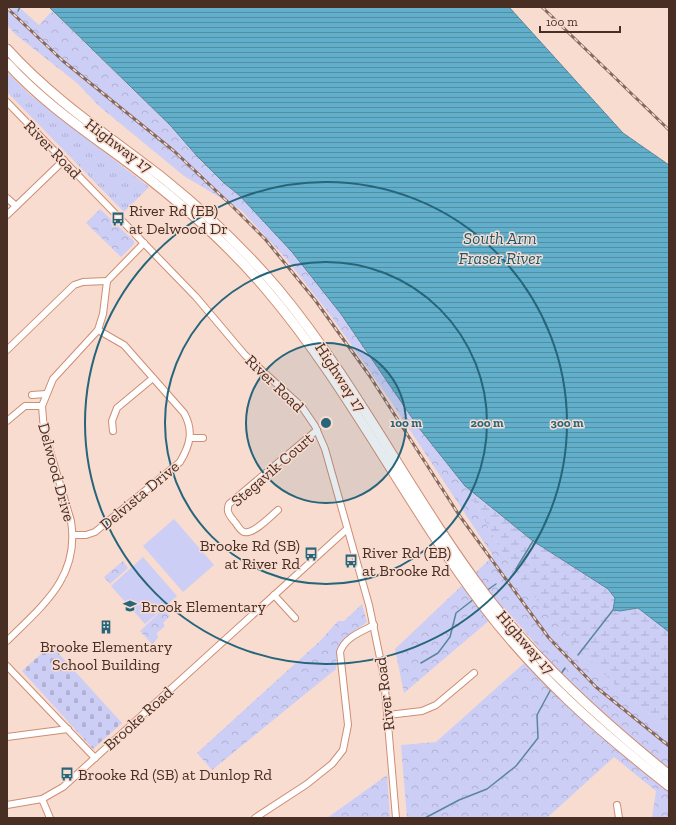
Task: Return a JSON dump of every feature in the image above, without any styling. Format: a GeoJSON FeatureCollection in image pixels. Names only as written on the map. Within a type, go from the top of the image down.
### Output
{"type":"FeatureCollection","features":[{"type":"Feature","properties":{"kind":"highway","name":"Highway 17"},"geometry":{"type":"LineString","coordinates":[[7,49],[34,78],[58,99],[192,202],[262,270],[327,352],[475,588]]}},
{"type":"Feature","properties":{"kind":"highway","name":"Highway 17"},"geometry":{"type":"LineString","coordinates":[[7,63],[52,105],[186,209],[233,253],[263,285],[295,325],[329,372],[405,492],[484,600],[564,698],[600,730],[669,786]]}},
{"type":"Feature","properties":{"kind":"highway","name":"Highway 17"},"geometry":{"type":"LineString","coordinates":[[540,667],[571,691],[604,722],[669,775]]}},
{"type":"Feature","properties":{"kind":"street","name":"River Road"},"geometry":{"type":"LineString","coordinates":[[7,102],[196,297],[245,355],[302,407],[317,430],[325,449],[374,625],[384,677],[396,818]]}},
{"type":"Feature","properties":{"kind":"street"},"geometry":{"type":"LineString","coordinates":[[7,215],[64,160]]}},
{"type":"Feature","properties":{"kind":"street"},"geometry":{"type":"LineString","coordinates":[[7,198],[16,206]]}},
{"type":"Feature","properties":{"kind":"street"},"geometry":{"type":"LineString","coordinates":[[7,350],[74,285],[83,282],[108,281],[144,243]]}},
{"type":"Feature","properties":{"kind":"street","name":"Delwood Drive"},"geometry":{"type":"LineString","coordinates":[[7,641],[48,600],[61,582],[70,559],[73,535],[71,521],[44,431],[42,406],[53,379],[98,330],[103,314],[108,281]]}},
{"type":"Feature","properties":{"kind":"street"},"geometry":{"type":"LineString","coordinates":[[98,330],[124,345],[184,413],[190,427],[191,438],[203,438]]}},
{"type":"Feature","properties":{"kind":"street"},"geometry":{"type":"LineString","coordinates":[[113,432],[112,421],[118,408],[153,378]]}},
{"type":"Feature","properties":{"kind":"street"},"geometry":{"type":"LineString","coordinates":[[32,395],[46,394]]}},
{"type":"Feature","properties":{"kind":"street"},"geometry":{"type":"LineString","coordinates":[[7,421],[25,406],[42,406]]}},
{"type":"Feature","properties":{"kind":"street","name":"Stegavik Court"},"geometry":{"type":"LineString","coordinates":[[278,510],[253,531],[246,533],[242,531],[229,514],[227,507],[317,430]]}},
{"type":"Feature","properties":{"kind":"street","name":"Delvista Drive"},"geometry":{"type":"LineString","coordinates":[[73,535],[86,535],[95,532],[175,467],[187,451],[191,438]]}},
{"type":"Feature","properties":{"kind":"street","name":"Brooke Road"},"geometry":{"type":"LineString","coordinates":[[7,805],[42,799],[60,790],[347,529]]}},
{"type":"Feature","properties":{"kind":"street"},"geometry":{"type":"LineString","coordinates":[[274,595],[295,618]]}},
{"type":"Feature","properties":{"kind":"street"},"geometry":{"type":"LineString","coordinates":[[255,818],[307,784],[332,764],[343,750],[348,725],[340,652],[342,645],[347,640],[374,625]]}},
{"type":"Feature","properties":{"kind":"street"},"geometry":{"type":"LineString","coordinates":[[7,666],[95,758]]}},
{"type":"Feature","properties":{"kind":"street"},"geometry":{"type":"LineString","coordinates":[[388,715],[422,711],[436,705],[474,672]]}},
{"type":"Feature","properties":{"kind":"street"},"geometry":{"type":"LineString","coordinates":[[7,737],[68,729]]}},
{"type":"Feature","properties":{"kind":"street"},"geometry":{"type":"LineString","coordinates":[[42,799],[50,818]]}},
{"type":"Feature","properties":{"kind":"street"},"geometry":{"type":"LineString","coordinates":[[617,805],[619,818]]}},
{"type":"Feature","properties":{"kind":"green space"},"geometry":{"type":"Polygon","coordinates":[[[7,7],[19,7],[39,25],[52,11],[170,125],[197,156],[224,183],[239,195],[292,252],[341,314],[419,428],[465,486],[510,566],[622,691],[669,731],[669,818],[652,818],[656,791],[614,757],[547,818],[407,818],[401,745],[436,742],[540,649],[504,608],[404,693],[395,649],[493,556],[390,400],[331,316],[288,261],[241,210],[184,176],[99,106],[77,83],[15,34],[7,25],[7,7]]]}},
{"type":"Feature","properties":{"kind":"green space"},"geometry":{"type":"Polygon","coordinates":[[[7,72],[28,93],[149,187],[124,212],[7,92],[7,72]]]}},
{"type":"Feature","properties":{"kind":"green space"},"geometry":{"type":"Polygon","coordinates":[[[100,209],[134,241],[134,244],[121,257],[86,223],[100,209]]]}},
{"type":"Feature","properties":{"kind":"green space"},"geometry":{"type":"Polygon","coordinates":[[[465,486],[533,541],[608,589],[615,598],[620,611],[638,608],[669,632],[669,731],[622,691],[572,643],[510,566],[465,486]]]}},
{"type":"Feature","properties":{"kind":"green space"},"geometry":{"type":"Polygon","coordinates":[[[174,519],[214,565],[183,592],[143,546],[174,519]]]}},
{"type":"Feature","properties":{"kind":"green space"},"geometry":{"type":"Polygon","coordinates":[[[143,557],[177,596],[145,624],[111,586],[143,557]]]}},
{"type":"Feature","properties":{"kind":"green space"},"geometry":{"type":"Polygon","coordinates":[[[123,561],[128,568],[110,584],[104,577],[123,561]]]}},
{"type":"Feature","properties":{"kind":"green space"},"geometry":{"type":"Polygon","coordinates":[[[362,604],[367,622],[347,636],[340,644],[336,669],[212,770],[197,753],[320,641],[338,621],[344,621],[362,604]]]}},
{"type":"Feature","properties":{"kind":"green space"},"geometry":{"type":"Polygon","coordinates":[[[163,609],[170,616],[163,623],[165,626],[157,633],[158,638],[152,644],[140,631],[163,609]]]}},
{"type":"Feature","properties":{"kind":"green space"},"geometry":{"type":"Polygon","coordinates":[[[51,645],[122,723],[93,749],[22,671],[51,645]]]}},
{"type":"Feature","properties":{"kind":"green space"},"geometry":{"type":"Polygon","coordinates":[[[387,775],[390,818],[327,818],[387,775]]]}},
{"type":"Feature","properties":{"kind":"water","name":"South Arm Fraser River"},"geometry":{"type":"Polygon","coordinates":[[[49,7],[509,7],[623,133],[669,165],[669,632],[638,608],[620,611],[613,610],[615,598],[608,589],[533,541],[465,486],[419,428],[341,314],[292,252],[239,195],[224,183],[197,156],[170,125],[49,7]]]}},
{"type":"Feature","properties":{"kind":"waterway"},"geometry":{"type":"LineString","coordinates":[[18,11],[20,7]]}},
{"type":"Feature","properties":{"kind":"waterway"},"geometry":{"type":"LineString","coordinates":[[516,569],[533,541]]}},
{"type":"Feature","properties":{"kind":"waterway"},"geometry":{"type":"LineString","coordinates":[[486,591],[496,584]]}},
{"type":"Feature","properties":{"kind":"waterway"},"geometry":{"type":"LineString","coordinates":[[421,663],[438,653],[450,637],[456,613],[474,599]]}},
{"type":"Feature","properties":{"kind":"waterway"},"geometry":{"type":"LineString","coordinates":[[578,655],[613,610]]}},
{"type":"Feature","properties":{"kind":"waterway"},"geometry":{"type":"LineString","coordinates":[[561,674],[565,668]]}},
{"type":"Feature","properties":{"kind":"waterway"},"geometry":{"type":"LineString","coordinates":[[425,818],[459,800],[487,789],[516,766],[538,738],[537,715],[551,689]]}},
{"type":"Feature","properties":{"kind":"railway"},"geometry":{"type":"LineString","coordinates":[[542,7],[669,130]]}},
{"type":"Feature","properties":{"kind":"railway"},"geometry":{"type":"LineString","coordinates":[[7,8],[63,61],[174,151],[265,239],[315,300],[369,375],[459,515],[549,638],[596,687],[669,746]]}},
{"type":"Feature","properties":{"kind":"place","name":"River Rd (EB) at Delwood Dr"},"geometry":{"type":"Point","coordinates":[118,219]}},
{"type":"Feature","properties":{"kind":"place","name":"Brooke Rd (SB) at River Rd"},"geometry":{"type":"Point","coordinates":[311,554]}},
{"type":"Feature","properties":{"kind":"place","name":"River Rd (EB) at Brooke Rd"},"geometry":{"type":"Point","coordinates":[351,561]}},
{"type":"Feature","properties":{"kind":"place","name":"Brook Elementary"},"geometry":{"type":"Point","coordinates":[130,606]}},
{"type":"Feature","properties":{"kind":"place","name":"Brooke Elementary School Building"},"geometry":{"type":"Point","coordinates":[106,627]}},
{"type":"Feature","properties":{"kind":"place","name":"Brooke Rd (SB) at Dunlop Rd"},"geometry":{"type":"Point","coordinates":[67,774]}}]}
